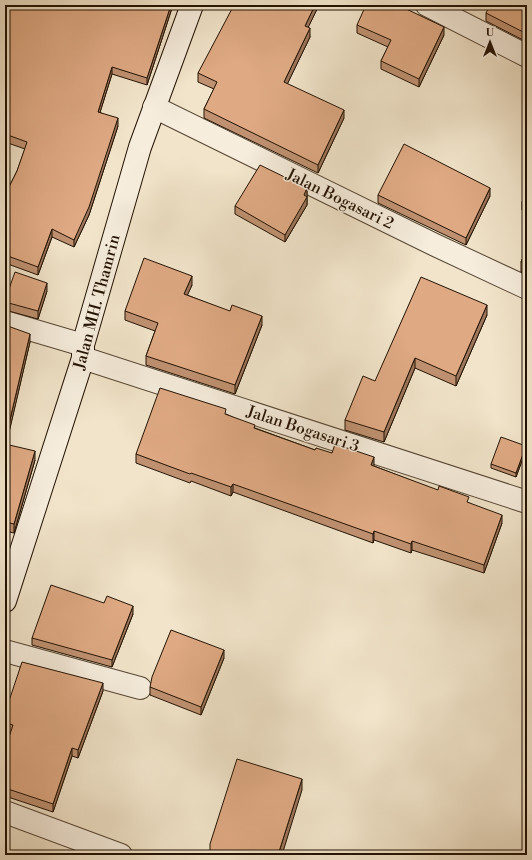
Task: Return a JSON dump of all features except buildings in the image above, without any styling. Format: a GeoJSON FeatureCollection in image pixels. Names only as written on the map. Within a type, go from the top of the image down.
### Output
{"type":"FeatureCollection","features":[{"type":"Feature","properties":{"kind":"street","name":"Jalan MH. Thamrin"},"geometry":{"type":"LineString","coordinates":[[5,601],[12,557],[83,352],[140,147],[192,5]]}},
{"type":"Feature","properties":{"kind":"street"},"geometry":{"type":"LineString","coordinates":[[427,5],[527,56]]}},
{"type":"Feature","properties":{"kind":"street","name":"Jalan Bogasari 2"},"geometry":{"type":"LineString","coordinates":[[154,107],[435,245],[527,288]]}},
{"type":"Feature","properties":{"kind":"street","name":"Jalan Bogasari 3"},"geometry":{"type":"LineString","coordinates":[[5,322],[83,352],[525,501]]}},
{"type":"Feature","properties":{"kind":"street"},"geometry":{"type":"LineString","coordinates":[[5,651],[140,688]]}},
{"type":"Feature","properties":{"kind":"street"},"geometry":{"type":"LineString","coordinates":[[5,812],[121,855]]}}]}
